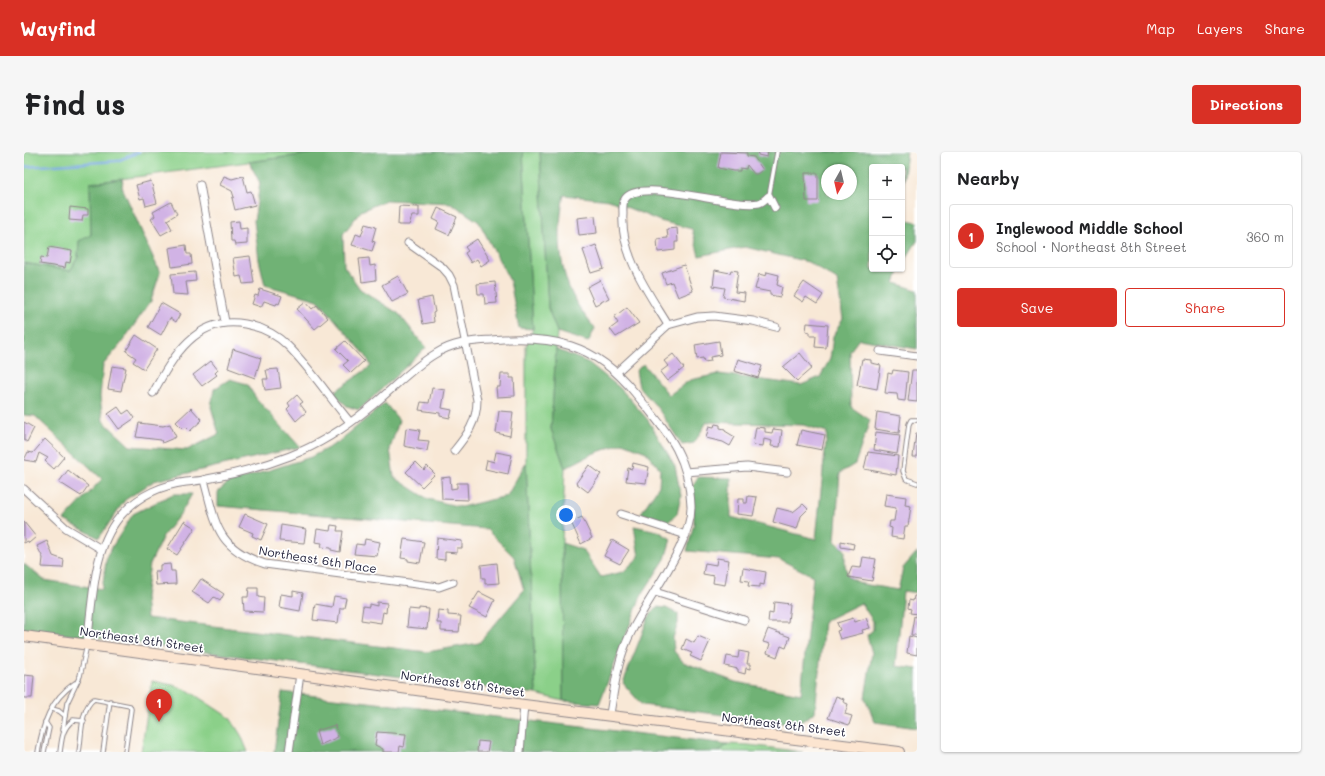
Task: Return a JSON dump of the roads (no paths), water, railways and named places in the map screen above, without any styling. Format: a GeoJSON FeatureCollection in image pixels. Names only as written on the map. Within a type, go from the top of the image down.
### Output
{"type":"FeatureCollection","features":[{"type":"Feature","properties":{"kind":"street"},"geometry":{"type":"LineString","coordinates":[[200,185],[224,322]]}},
{"type":"Feature","properties":{"kind":"street"},"geometry":{"type":"LineString","coordinates":[[668,325],[632,261],[625,244],[622,224],[624,200],[628,195],[644,190],[741,203],[759,203],[769,196],[775,208]]}},
{"type":"Feature","properties":{"kind":"street"},"geometry":{"type":"LineString","coordinates":[[408,243],[428,256],[449,275],[456,289],[476,388],[477,411],[468,433],[454,451]]}},
{"type":"Feature","properties":{"kind":"street"},"geometry":{"type":"LineString","coordinates":[[617,372],[668,325],[697,317],[714,316],[746,320],[776,327]]}},
{"type":"Feature","properties":{"kind":"street"},"geometry":{"type":"LineString","coordinates":[[153,393],[174,358],[196,334],[210,326],[224,322],[252,325],[265,330],[288,346],[350,422]]}},
{"type":"Feature","properties":{"kind":"street"},"geometry":{"type":"LineString","coordinates":[[87,644],[101,549],[113,525],[124,511],[141,498],[166,486],[204,480],[247,470],[290,456],[315,444],[368,410],[424,361],[450,346],[466,341],[529,338],[562,342],[597,358],[617,372],[674,442],[686,472],[691,510],[686,535],[627,641],[617,677],[610,714]]}},
{"type":"Feature","properties":{"kind":"street"},"geometry":{"type":"LineString","coordinates":[[880,351],[917,356]]}},
{"type":"Feature","properties":{"kind":"street"},"geometry":{"type":"LineString","coordinates":[[686,472],[747,467],[787,472]]}},
{"type":"Feature","properties":{"kind":"street","name":"Northeast 6th Place"},"geometry":{"type":"LineString","coordinates":[[204,480],[222,537],[234,549],[253,560],[272,565],[439,587],[453,582]]}},
{"type":"Feature","properties":{"kind":"street"},"geometry":{"type":"LineString","coordinates":[[24,489],[66,528],[101,549]]}},
{"type":"Feature","properties":{"kind":"street"},"geometry":{"type":"LineString","coordinates":[[622,514],[686,535]]}},
{"type":"Feature","properties":{"kind":"street"},"geometry":{"type":"LineString","coordinates":[[655,592],[744,620]]}},
{"type":"Feature","properties":{"kind":"street","name":"Northeast 8th Street"},"geometry":{"type":"LineString","coordinates":[[24,636],[524,705],[610,714],[899,752]]}},
{"type":"Feature","properties":{"kind":"street"},"geometry":{"type":"LineString","coordinates":[[289,752],[300,674]]}},
{"type":"Feature","properties":{"kind":"street"},"geometry":{"type":"LineString","coordinates":[[520,752],[524,705]]}},
{"type":"Feature","properties":{"kind":"lane"},"geometry":{"type":"LineString","coordinates":[[769,196],[777,152]]}},
{"type":"Feature","properties":{"kind":"lane"},"geometry":{"type":"LineString","coordinates":[[917,420],[912,420],[909,424],[903,471],[906,479],[917,483]]}},
{"type":"Feature","properties":{"kind":"lane"},"geometry":{"type":"LineString","coordinates":[[60,752],[67,703],[80,676],[87,644]]}},
{"type":"Feature","properties":{"kind":"lane"},"geometry":{"type":"LineString","coordinates":[[38,752],[45,722],[56,700],[76,683]]}},
{"type":"Feature","properties":{"kind":"lane"},"geometry":{"type":"LineString","coordinates":[[79,752],[84,721],[90,702],[94,699],[130,706],[126,752]]}},
{"type":"Feature","properties":{"kind":"lane"},"geometry":{"type":"LineString","coordinates":[[103,752],[110,701]]}},
{"type":"Feature","properties":{"kind":"lane"},"geometry":{"type":"LineString","coordinates":[[52,709],[59,711],[64,716]]}},
{"type":"Feature","properties":{"kind":"lane"},"geometry":{"type":"LineString","coordinates":[[63,730],[73,720],[84,721]]}},
{"type":"Feature","properties":{"kind":"lane"},"geometry":{"type":"LineString","coordinates":[[44,752],[48,728],[45,722]]}},
{"type":"Feature","properties":{"kind":"waterway"},"geometry":{"type":"LineString","coordinates":[[24,167],[117,161],[139,152]]}},
{"type":"Feature","properties":{"kind":"place","name":"Inglewood Middle School"},"geometry":{"type":"Point","coordinates":[159,722]}}]}
